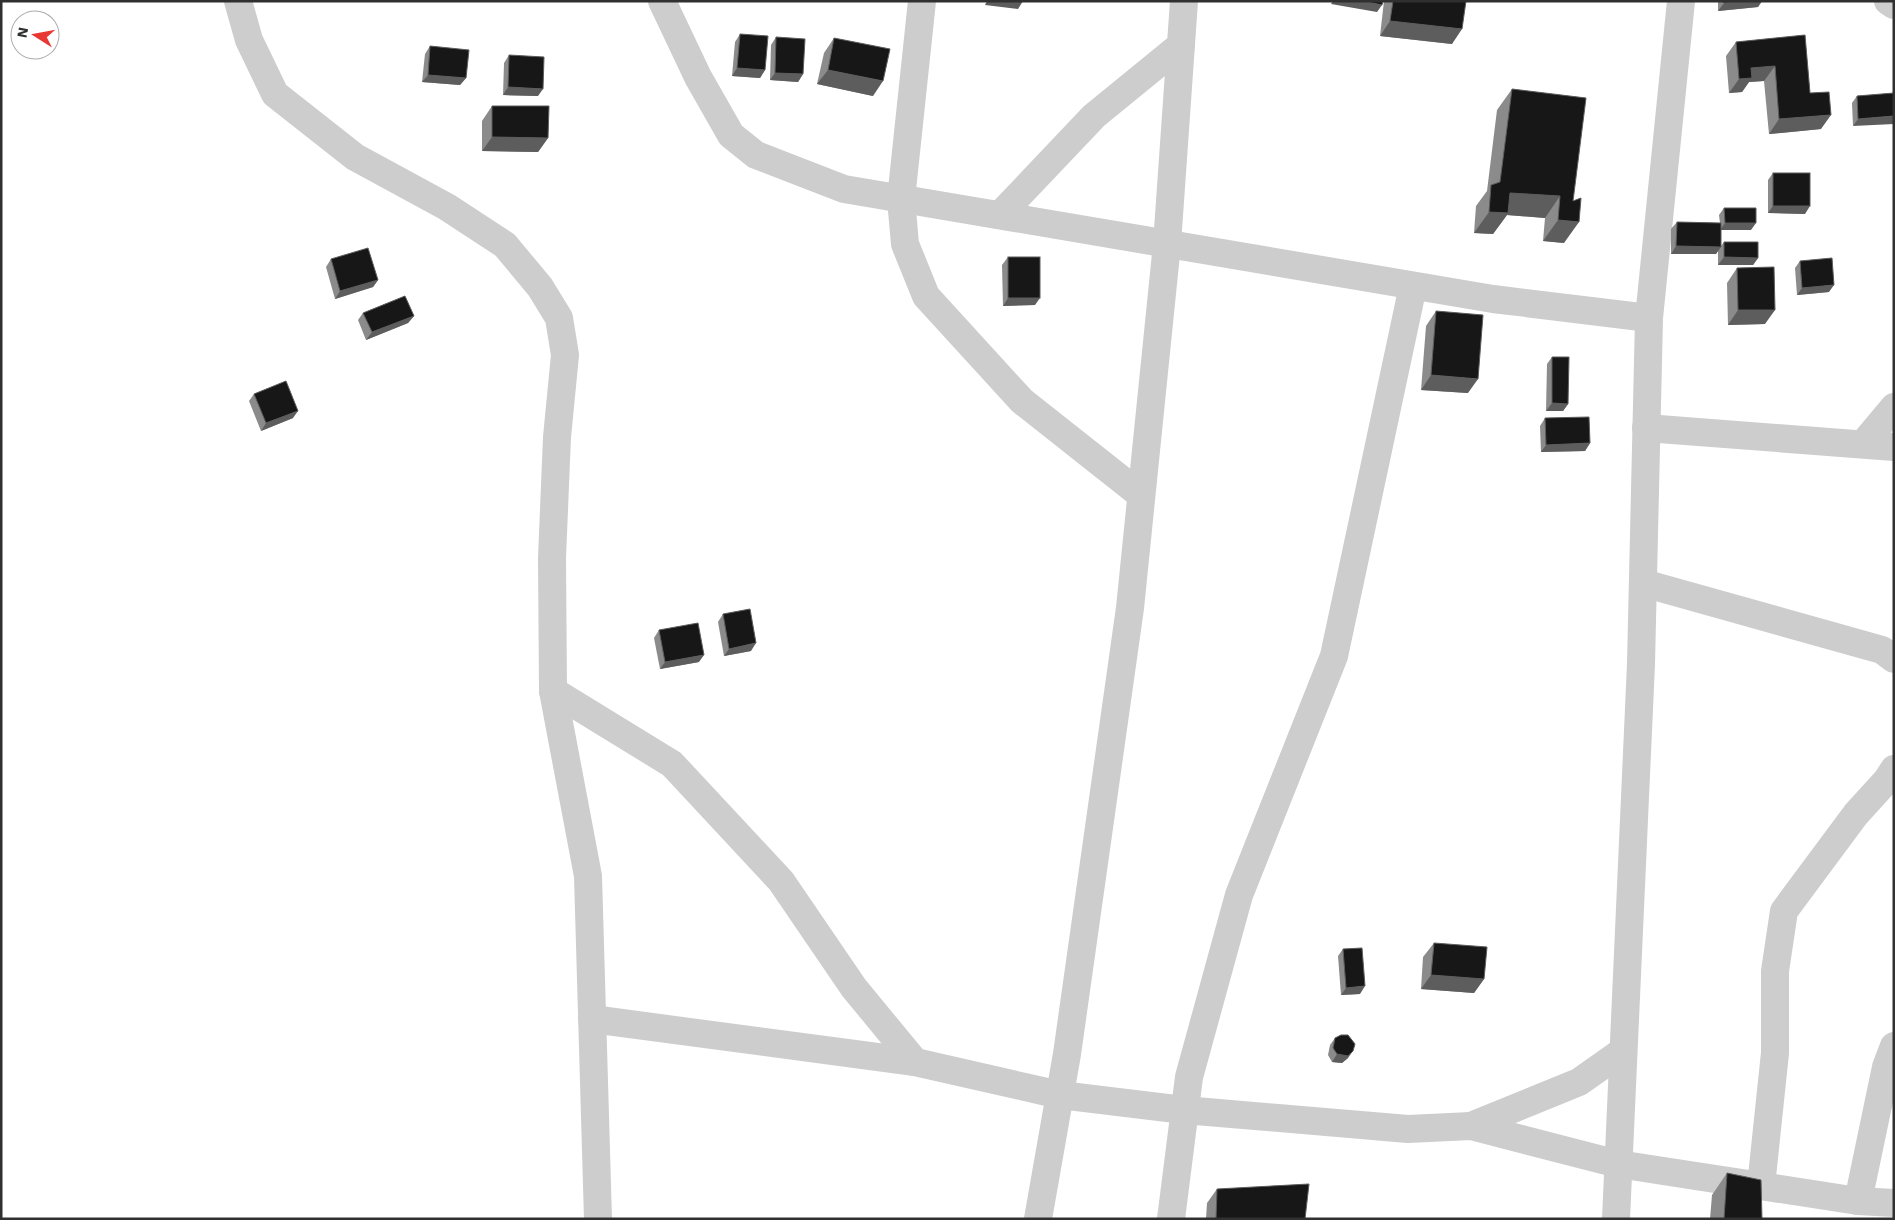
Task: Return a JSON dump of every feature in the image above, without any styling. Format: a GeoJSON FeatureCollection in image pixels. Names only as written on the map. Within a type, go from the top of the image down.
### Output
{"type":"FeatureCollection","features":[{"type":"Feature","properties":{"kind":"street"},"geometry":{"type":"LineString","coordinates":[[238,1],[249,40],[275,94],[355,157],[447,207],[505,245],[540,287],[560,318],[565,355],[557,436],[552,558],[553,691],[588,876],[598,1219]]}},
{"type":"Feature","properties":{"kind":"street"},"geometry":{"type":"LineString","coordinates":[[662,1],[698,77],[730,135],[756,155],[844,190],[1493,299],[1649,318]]}},
{"type":"Feature","properties":{"kind":"street"},"geometry":{"type":"LineString","coordinates":[[922,1],[901,199],[904,244],[926,296],[1022,401],[1141,495]]}},
{"type":"Feature","properties":{"kind":"street"},"geometry":{"type":"LineString","coordinates":[[1038,1219],[1060,1095],[1130,608],[1168,244],[1184,1]]}},
{"type":"Feature","properties":{"kind":"street"},"geometry":{"type":"LineString","coordinates":[[1616,1219],[1643,583],[1649,318],[1681,1]]}},
{"type":"Feature","properties":{"kind":"street"},"geometry":{"type":"LineString","coordinates":[[1888,1],[1894,5]]}},
{"type":"Feature","properties":{"kind":"street"},"geometry":{"type":"LineString","coordinates":[[1000,215],[1094,116],[1181,45]]}},
{"type":"Feature","properties":{"kind":"street"},"geometry":{"type":"LineString","coordinates":[[1171,1219],[1189,1077],[1239,895],[1334,656],[1413,286]]}},
{"type":"Feature","properties":{"kind":"street"},"geometry":{"type":"LineString","coordinates":[[1863,444],[1894,408]]}},
{"type":"Feature","properties":{"kind":"street"},"geometry":{"type":"LineString","coordinates":[[1646,428],[1894,447]]}},
{"type":"Feature","properties":{"kind":"street"},"geometry":{"type":"LineString","coordinates":[[1643,583],[1882,650],[1894,658]]}},
{"type":"Feature","properties":{"kind":"street"},"geometry":{"type":"LineString","coordinates":[[553,691],[672,764],[781,881],[854,988],[915,1062]]}},
{"type":"Feature","properties":{"kind":"street"},"geometry":{"type":"LineString","coordinates":[[1760,1186],[1775,1053],[1775,970],[1784,911],[1856,814],[1887,780],[1894,769]]}},
{"type":"Feature","properties":{"kind":"street"},"geometry":{"type":"LineString","coordinates":[[592,1019],[915,1062],[1060,1095],[1184,1110],[1408,1129],[1471,1126],[1618,1164],[1858,1201],[1894,1203]]}},
{"type":"Feature","properties":{"kind":"street"},"geometry":{"type":"LineString","coordinates":[[1858,1201],[1886,1067],[1894,1046]]}},
{"type":"Feature","properties":{"kind":"street"},"geometry":{"type":"LineString","coordinates":[[1471,1126],[1578,1082],[1624,1051]]}},
{"type":"Feature","properties":{"kind":"building"},"geometry":{"type":"Polygon","coordinates":[[[1362,1],[1383,1],[1382,5],[1362,1]]]}},
{"type":"Feature","properties":{"kind":"building"},"geometry":{"type":"Polygon","coordinates":[[[1393,1],[1466,1],[1462,29],[1390,21],[1393,1]]]}},
{"type":"Feature","properties":{"kind":"building"},"geometry":{"type":"Polygon","coordinates":[[[1723,1],[1744,1],[1724,3],[1723,1]]]}},
{"type":"Feature","properties":{"kind":"building"},"geometry":{"type":"Polygon","coordinates":[[[740,34],[768,36],[765,70],[737,68],[740,34]]]}},
{"type":"Feature","properties":{"kind":"building"},"geometry":{"type":"Polygon","coordinates":[[[1805,35],[1810,93],[1829,92],[1831,115],[1779,119],[1775,66],[1751,68],[1752,78],[1739,79],[1736,42],[1805,35]]]}},
{"type":"Feature","properties":{"kind":"building"},"geometry":{"type":"Polygon","coordinates":[[[776,37],[805,39],[803,74],[775,73],[776,37]]]}},
{"type":"Feature","properties":{"kind":"building"},"geometry":{"type":"Polygon","coordinates":[[[834,38],[890,49],[883,81],[828,70],[834,38]]]}},
{"type":"Feature","properties":{"kind":"building"},"geometry":{"type":"Polygon","coordinates":[[[430,46],[469,50],[466,78],[428,75],[430,46]]]}},
{"type":"Feature","properties":{"kind":"building"},"geometry":{"type":"Polygon","coordinates":[[[509,55],[544,57],[543,89],[508,87],[509,55]]]}},
{"type":"Feature","properties":{"kind":"building"},"geometry":{"type":"Polygon","coordinates":[[[1512,89],[1586,98],[1573,201],[1581,198],[1579,222],[1558,220],[1560,196],[1510,193],[1508,213],[1489,212],[1491,185],[1500,182],[1512,89]]]}},
{"type":"Feature","properties":{"kind":"building"},"geometry":{"type":"Polygon","coordinates":[[[1894,93],[1894,116],[1858,119],[1857,96],[1894,93]]]}},
{"type":"Feature","properties":{"kind":"building"},"geometry":{"type":"Polygon","coordinates":[[[492,106],[549,106],[548,138],[492,137],[492,106]]]}},
{"type":"Feature","properties":{"kind":"building"},"geometry":{"type":"Polygon","coordinates":[[[1773,173],[1810,173],[1810,206],[1773,206],[1773,173]]]}},
{"type":"Feature","properties":{"kind":"building"},"geometry":{"type":"Polygon","coordinates":[[[1724,208],[1756,208],[1756,223],[1725,223],[1724,208]]]}},
{"type":"Feature","properties":{"kind":"building"},"geometry":{"type":"Polygon","coordinates":[[[1677,222],[1721,223],[1721,247],[1676,246],[1677,222]]]}},
{"type":"Feature","properties":{"kind":"building"},"geometry":{"type":"Polygon","coordinates":[[[1724,242],[1758,242],[1758,258],[1724,257],[1724,242]]]}},
{"type":"Feature","properties":{"kind":"building"},"geometry":{"type":"Polygon","coordinates":[[[368,248],[378,280],[340,291],[331,259],[368,248]]]}},
{"type":"Feature","properties":{"kind":"building"},"geometry":{"type":"Polygon","coordinates":[[[1008,257],[1040,257],[1040,298],[1008,298],[1008,257]]]}},
{"type":"Feature","properties":{"kind":"building"},"geometry":{"type":"Polygon","coordinates":[[[1832,258],[1834,285],[1802,288],[1800,261],[1832,258]]]}},
{"type":"Feature","properties":{"kind":"building"},"geometry":{"type":"Polygon","coordinates":[[[1774,267],[1775,310],[1738,310],[1737,268],[1774,267]]]}},
{"type":"Feature","properties":{"kind":"building"},"geometry":{"type":"Polygon","coordinates":[[[405,296],[414,316],[372,332],[363,313],[405,296]]]}},
{"type":"Feature","properties":{"kind":"building"},"geometry":{"type":"Polygon","coordinates":[[[1436,311],[1483,315],[1478,379],[1431,375],[1436,311]]]}},
{"type":"Feature","properties":{"kind":"building"},"geometry":{"type":"Polygon","coordinates":[[[1552,357],[1569,357],[1568,404],[1552,403],[1552,357]]]}},
{"type":"Feature","properties":{"kind":"building"},"geometry":{"type":"Polygon","coordinates":[[[286,381],[298,411],[266,423],[254,394],[286,381]]]}},
{"type":"Feature","properties":{"kind":"building"},"geometry":{"type":"Polygon","coordinates":[[[1589,417],[1590,443],[1546,445],[1545,418],[1589,417]]]}},
{"type":"Feature","properties":{"kind":"building"},"geometry":{"type":"Polygon","coordinates":[[[750,609],[756,643],[729,649],[723,614],[750,609]]]}},
{"type":"Feature","properties":{"kind":"building"},"geometry":{"type":"Polygon","coordinates":[[[698,623],[704,655],[665,662],[659,630],[698,623]]]}},
{"type":"Feature","properties":{"kind":"building"},"geometry":{"type":"Polygon","coordinates":[[[1434,943],[1487,947],[1484,979],[1431,975],[1434,943]]]}},
{"type":"Feature","properties":{"kind":"building"},"geometry":{"type":"Polygon","coordinates":[[[1362,948],[1365,986],[1346,988],[1343,949],[1362,948]]]}},
{"type":"Feature","properties":{"kind":"building"},"geometry":{"type":"Polygon","coordinates":[[[1341,1035],[1348,1035],[1355,1044],[1353,1051],[1348,1056],[1337,1054],[1333,1048],[1335,1038],[1341,1035]]]}},
{"type":"Feature","properties":{"kind":"building"},"geometry":{"type":"Polygon","coordinates":[[[1727,1173],[1761,1180],[1762,1219],[1724,1219],[1727,1173]]]}},
{"type":"Feature","properties":{"kind":"building"},"geometry":{"type":"Polygon","coordinates":[[[1309,1184],[1305,1219],[1216,1219],[1217,1189],[1309,1184]]]}}]}
